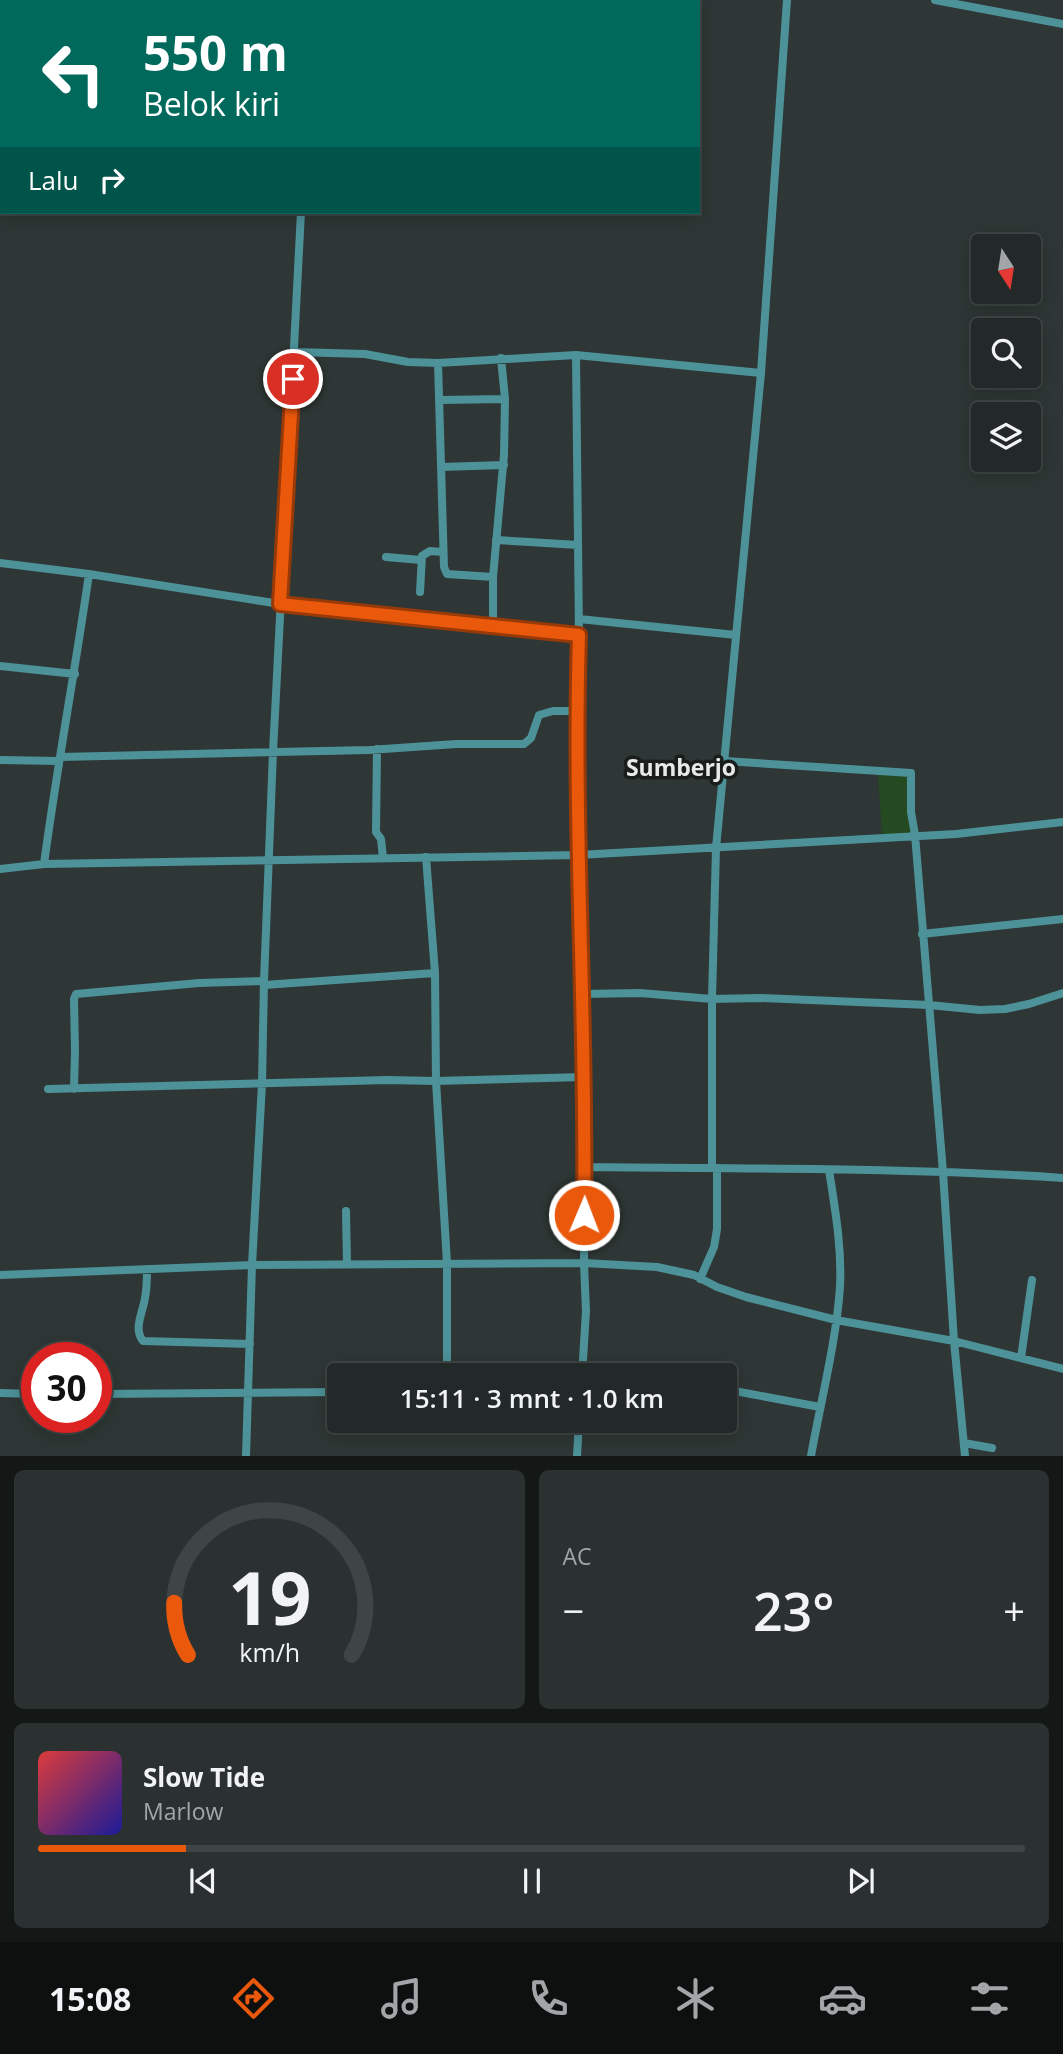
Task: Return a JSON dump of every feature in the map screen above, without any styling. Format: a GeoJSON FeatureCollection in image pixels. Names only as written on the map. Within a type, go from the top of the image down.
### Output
{"type":"FeatureCollection","features":[{"type":"Feature","properties":{"kind":"street"},"geometry":{"type":"LineString","coordinates":[[697,1277],[714,1247],[717,1229],[712,999],[716,848],[761,373],[787,0]]}},
{"type":"Feature","properties":{"kind":"street"},"geometry":{"type":"LineString","coordinates":[[935,0],[1063,24]]}},
{"type":"Feature","properties":{"kind":"street"},"geometry":{"type":"LineString","coordinates":[[246,1455],[252,1265],[262,1084],[268,859],[301,214]]}},
{"type":"Feature","properties":{"kind":"street"},"geometry":{"type":"LineString","coordinates":[[295,352],[365,354],[393,360],[438,363],[576,355],[761,373]]}},
{"type":"Feature","properties":{"kind":"street"},"geometry":{"type":"LineString","coordinates":[[576,355],[578,855],[585,1167],[583,1263],[586,1311],[583,1363]]}},
{"type":"Feature","properties":{"kind":"street"},"geometry":{"type":"LineString","coordinates":[[493,627],[493,577],[504,465],[505,399],[501,358]]}},
{"type":"Feature","properties":{"kind":"street"},"geometry":{"type":"LineString","coordinates":[[438,363],[444,567],[447,574],[493,577]]}},
{"type":"Feature","properties":{"kind":"street"},"geometry":{"type":"LineString","coordinates":[[440,400],[505,399]]}},
{"type":"Feature","properties":{"kind":"street"},"geometry":{"type":"LineString","coordinates":[[441,467],[504,465]]}},
{"type":"Feature","properties":{"kind":"street"},"geometry":{"type":"LineString","coordinates":[[496,540],[578,545]]}},
{"type":"Feature","properties":{"kind":"street"},"geometry":{"type":"LineString","coordinates":[[420,592],[421,560],[424,553],[443,552]]}},
{"type":"Feature","properties":{"kind":"street"},"geometry":{"type":"LineString","coordinates":[[386,556],[421,560]]}},
{"type":"Feature","properties":{"kind":"street"},"geometry":{"type":"LineString","coordinates":[[0,563],[280,604],[579,635]]}},
{"type":"Feature","properties":{"kind":"street"},"geometry":{"type":"LineString","coordinates":[[44,864],[89,574]]}},
{"type":"Feature","properties":{"kind":"street"},"geometry":{"type":"LineString","coordinates":[[579,620],[736,635]]}},
{"type":"Feature","properties":{"kind":"street"},"geometry":{"type":"LineString","coordinates":[[0,666],[75,674]]}},
{"type":"Feature","properties":{"kind":"street"},"geometry":{"type":"LineString","coordinates":[[0,760],[524,744],[531,738],[539,715],[553,711],[577,711]]}},
{"type":"Feature","properties":{"kind":"street"},"geometry":{"type":"LineString","coordinates":[[377,749],[376,832],[381,839],[383,858]]}},
{"type":"Feature","properties":{"kind":"street"},"geometry":{"type":"LineString","coordinates":[[725,761],[911,773],[911,812],[965,1455]]}},
{"type":"Feature","properties":{"kind":"street"},"geometry":{"type":"LineString","coordinates":[[0,869],[44,864],[578,855],[956,834],[1063,822]]}},
{"type":"Feature","properties":{"kind":"street"},"geometry":{"type":"LineString","coordinates":[[426,857],[435,974],[436,1081],[447,1263],[447,1363]]}},
{"type":"Feature","properties":{"kind":"street"},"geometry":{"type":"LineString","coordinates":[[922,934],[1063,919]]}},
{"type":"Feature","properties":{"kind":"street"},"geometry":{"type":"LineString","coordinates":[[74,1089],[76,994],[199,983],[264,983],[435,974]]}},
{"type":"Feature","properties":{"kind":"street"},"geometry":{"type":"LineString","coordinates":[[582,994],[640,993],[712,999],[760,998],[929,1005],[980,1010],[1005,1009],[1063,993]]}},
{"type":"Feature","properties":{"kind":"street"},"geometry":{"type":"LineString","coordinates":[[48,1089],[583,1077]]}},
{"type":"Feature","properties":{"kind":"street"},"geometry":{"type":"LineString","coordinates":[[585,1167],[943,1172],[1063,1178]]}},
{"type":"Feature","properties":{"kind":"street"},"geometry":{"type":"LineString","coordinates":[[811,1455],[840,1286],[839,1233],[829,1170]]}},
{"type":"Feature","properties":{"kind":"street"},"geometry":{"type":"LineString","coordinates":[[346,1211],[347,1264]]}},
{"type":"Feature","properties":{"kind":"street"},"geometry":{"type":"LineString","coordinates":[[0,1275],[252,1265],[583,1263],[657,1266],[697,1277],[746,1297],[836,1321],[954,1341],[1063,1369]]}},
{"type":"Feature","properties":{"kind":"street"},"geometry":{"type":"LineString","coordinates":[[147,1269],[145,1297],[138,1329],[143,1341],[250,1344]]}},
{"type":"Feature","properties":{"kind":"street"},"geometry":{"type":"LineString","coordinates":[[1021,1358],[1032,1279]]}},
{"type":"Feature","properties":{"kind":"street"},"geometry":{"type":"LineString","coordinates":[[737,1391],[820,1407]]}},
{"type":"Feature","properties":{"kind":"street"},"geometry":{"type":"LineString","coordinates":[[112,1394],[327,1392]]}},
{"type":"Feature","properties":{"kind":"street"},"geometry":{"type":"LineString","coordinates":[[0,1393],[21,1394]]}},
{"type":"Feature","properties":{"kind":"street"},"geometry":{"type":"LineString","coordinates":[[577,1455],[578,1433]]}},
{"type":"Feature","properties":{"kind":"street"},"geometry":{"type":"LineString","coordinates":[[964,1443],[992,1448]]}},
{"type":"Feature","properties":{"kind":"green space"},"geometry":{"type":"Polygon","coordinates":[[[908,774],[913,833],[882,835],[878,775],[908,774]]]}},
{"type":"Feature","properties":{"kind":"district","name":"Sumberjo"},"geometry":{"type":"Point","coordinates":[681,768]}},
{"type":"Feature","properties":{"kind":"route"},"geometry":{"type":"LineString","coordinates":[[293,379],[280,604],[579,635],[577,783],[584,1215]]}}]}
